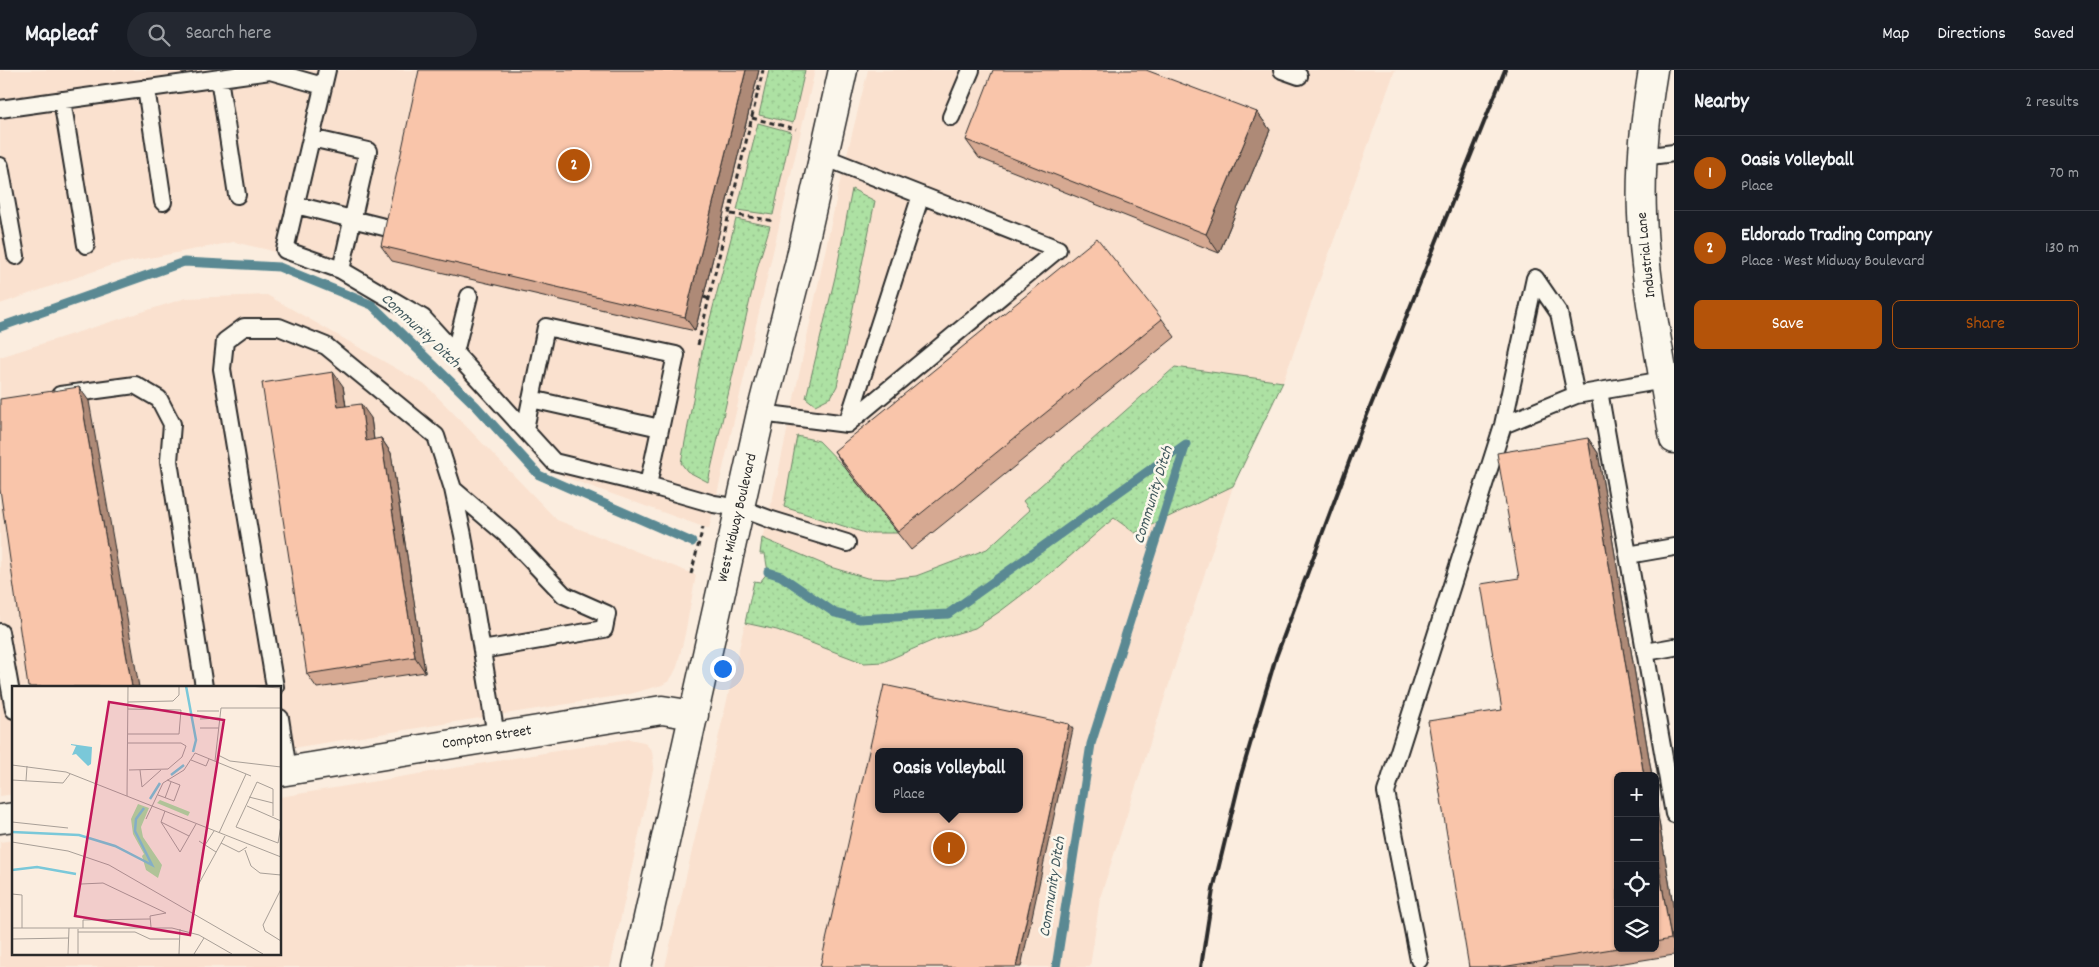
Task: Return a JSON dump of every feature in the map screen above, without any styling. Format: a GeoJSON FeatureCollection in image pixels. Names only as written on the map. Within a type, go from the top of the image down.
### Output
{"type":"FeatureCollection","features":[{"type":"Feature","properties":{"kind":"street","name":"West Midway Boulevard"},"geometry":{"type":"LineString","coordinates":[[637,967],[761,413],[824,157],[843,70]]}},
{"type":"Feature","properties":{"kind":"street","name":"Industrial Lane"},"geometry":{"type":"LineString","coordinates":[[1653,70],[1642,157],[1642,215],[1650,290],[1673,431]]}},
{"type":"Feature","properties":{"kind":"street","name":"Compton Street"},"geometry":{"type":"LineString","coordinates":[[284,771],[662,710],[694,715]]}},
{"type":"Feature","properties":{"kind":"lane"},"geometry":{"type":"LineString","coordinates":[[0,109],[270,70],[323,86]]}},
{"type":"Feature","properties":{"kind":"lane"},"geometry":{"type":"LineString","coordinates":[[327,70],[285,250],[341,270],[424,318],[554,462],[648,485],[714,504],[740,508],[847,543]]}},
{"type":"Feature","properties":{"kind":"lane"},"geometry":{"type":"LineString","coordinates":[[951,118],[971,70]]}},
{"type":"Feature","properties":{"kind":"lane"},"geometry":{"type":"LineString","coordinates":[[1282,70],[1299,76]]}},
{"type":"Feature","properties":{"kind":"lane"},"geometry":{"type":"LineString","coordinates":[[219,78],[236,195]]}},
{"type":"Feature","properties":{"kind":"lane"},"geometry":{"type":"LineString","coordinates":[[146,88],[164,202]]}},
{"type":"Feature","properties":{"kind":"lane"},"geometry":{"type":"LineString","coordinates":[[62,100],[86,246]]}},
{"type":"Feature","properties":{"kind":"lane"},"geometry":{"type":"LineString","coordinates":[[311,138],[368,151],[341,270]]}},
{"type":"Feature","properties":{"kind":"lane"},"geometry":{"type":"LineString","coordinates":[[1642,157],[1674,153]]}},
{"type":"Feature","properties":{"kind":"lane"},"geometry":{"type":"LineString","coordinates":[[761,413],[847,424],[1058,250],[824,157]]}},
{"type":"Feature","properties":{"kind":"lane"},"geometry":{"type":"LineString","coordinates":[[0,166],[16,256]]}},
{"type":"Feature","properties":{"kind":"lane"},"geometry":{"type":"LineString","coordinates":[[847,424],[921,196]]}},
{"type":"Feature","properties":{"kind":"lane"},"geometry":{"type":"LineString","coordinates":[[296,205],[392,229]]}},
{"type":"Feature","properties":{"kind":"lane"},"geometry":{"type":"LineString","coordinates":[[1419,960],[1386,792],[1503,425],[1535,278],[1559,313],[1576,395]]}},
{"type":"Feature","properties":{"kind":"lane"},"geometry":{"type":"LineString","coordinates":[[454,352],[468,296]]}},
{"type":"Feature","properties":{"kind":"lane"},"geometry":{"type":"LineString","coordinates":[[275,686],[222,369],[225,341],[244,327],[279,327],[326,346],[436,436],[453,488],[463,535],[496,736]]}},
{"type":"Feature","properties":{"kind":"lane"},"geometry":{"type":"LineString","coordinates":[[524,429],[546,327],[676,355],[648,485]]}},
{"type":"Feature","properties":{"kind":"lane"},"geometry":{"type":"LineString","coordinates":[[1503,425],[1576,395],[1664,380]]}},
{"type":"Feature","properties":{"kind":"lane"},"geometry":{"type":"LineString","coordinates":[[48,396],[135,385],[159,399],[172,424],[169,461],[204,686]]}},
{"type":"Feature","properties":{"kind":"lane"},"geometry":{"type":"LineString","coordinates":[[1599,391],[1646,652],[1668,746],[1674,814]]}},
{"type":"Feature","properties":{"kind":"lane"},"geometry":{"type":"LineString","coordinates":[[531,399],[660,428]]}},
{"type":"Feature","properties":{"kind":"lane"},"geometry":{"type":"LineString","coordinates":[[453,488],[508,537],[564,595],[607,614],[604,630],[482,650]]}},
{"type":"Feature","properties":{"kind":"lane"},"geometry":{"type":"LineString","coordinates":[[1628,555],[1674,547]]}},
{"type":"Feature","properties":{"kind":"lane"},"geometry":{"type":"LineString","coordinates":[[0,632],[12,699]]}},
{"type":"Feature","properties":{"kind":"lane"},"geometry":{"type":"LineString","coordinates":[[1646,652],[1674,647]]}},
{"type":"Feature","properties":{"kind":"lane"},"geometry":{"type":"LineString","coordinates":[[281,731],[284,771]]}},
{"type":"Feature","properties":{"kind":"path"},"geometry":{"type":"LineString","coordinates":[[698,345],[731,214],[763,70]]}},
{"type":"Feature","properties":{"kind":"path"},"geometry":{"type":"LineString","coordinates":[[752,118],[796,129]]}},
{"type":"Feature","properties":{"kind":"path"},"geometry":{"type":"LineString","coordinates":[[731,214],[775,221]]}},
{"type":"Feature","properties":{"kind":"path"},"geometry":{"type":"LineString","coordinates":[[704,297],[709,299]]}},
{"type":"Feature","properties":{"kind":"path"},"geometry":{"type":"LineString","coordinates":[[691,574],[703,527]]}},
{"type":"Feature","properties":{"kind":"shaded area"},"geometry":{"type":"Polygon","coordinates":[[[0,70],[815,70],[709,529],[565,477],[542,462],[407,318],[335,278],[269,250],[234,242],[112,265],[0,304],[0,70]]]}},
{"type":"Feature","properties":{"kind":"shaded area"},"geometry":{"type":"Polygon","coordinates":[[[868,70],[1395,70],[1283,382],[1175,367],[1024,501],[1031,509],[987,549],[916,576],[888,579],[867,578],[830,567],[762,538],[772,502],[839,186],[868,70]]]}},
{"type":"Feature","properties":{"kind":"shaded area"},"geometry":{"type":"Polygon","coordinates":[[[267,295],[427,386],[557,520],[696,575],[677,667],[669,681],[662,685],[630,694],[281,750],[281,686],[12,686],[12,794],[0,796],[0,357],[186,298],[267,295]]]}},
{"type":"Feature","properties":{"kind":"shaded area"},"geometry":{"type":"Polygon","coordinates":[[[1233,486],[1100,898],[1090,967],[665,967],[745,623],[777,630],[816,644],[902,655],[1002,610],[1052,572],[1114,517],[1135,533],[1233,486]]]}},
{"type":"Feature","properties":{"kind":"shaded area"},"geometry":{"type":"Polygon","coordinates":[[[629,739],[644,742],[652,751],[654,766],[610,967],[0,967],[0,842],[12,840],[12,954],[281,954],[281,797],[629,739]]]}},
{"type":"Feature","properties":{"kind":"green space"},"geometry":{"type":"Polygon","coordinates":[[[769,70],[805,70],[793,123],[759,115],[769,70]]]}},
{"type":"Feature","properties":{"kind":"green space"},"geometry":{"type":"Polygon","coordinates":[[[758,123],[791,132],[773,215],[737,210],[758,123]]]}},
{"type":"Feature","properties":{"kind":"green space"},"geometry":{"type":"Polygon","coordinates":[[[852,189],[875,201],[837,386],[831,397],[815,405],[806,398],[836,273],[852,189]]]}},
{"type":"Feature","properties":{"kind":"green space"},"geometry":{"type":"Polygon","coordinates":[[[736,219],[770,226],[758,265],[708,482],[687,471],[681,463],[703,346],[736,219]]]}},
{"type":"Feature","properties":{"kind":"green space"},"geometry":{"type":"Polygon","coordinates":[[[1175,367],[1283,382],[1233,486],[1135,533],[1114,518],[1052,572],[975,628],[934,640],[883,662],[864,663],[777,630],[745,623],[754,581],[760,582],[768,572],[765,554],[760,554],[762,538],[830,567],[867,578],[888,579],[916,576],[987,549],[1030,510],[1023,501],[1175,367]]]}},
{"type":"Feature","properties":{"kind":"green space"},"geometry":{"type":"Polygon","coordinates":[[[797,436],[819,441],[847,470],[898,533],[865,533],[784,507],[797,436]]]}},
{"type":"Feature","properties":{"kind":"building"},"geometry":{"type":"Polygon","coordinates":[[[419,70],[746,70],[685,317],[381,246],[419,70]]]}},
{"type":"Feature","properties":{"kind":"building"},"geometry":{"type":"Polygon","coordinates":[[[993,70],[1146,70],[1257,112],[1206,234],[966,140],[993,70]]]}},
{"type":"Feature","properties":{"kind":"building"},"geometry":{"type":"Polygon","coordinates":[[[1097,238],[1162,319],[898,532],[834,451],[1097,238]]]}},
{"type":"Feature","properties":{"kind":"building"},"geometry":{"type":"Polygon","coordinates":[[[333,372],[338,407],[361,404],[366,441],[381,438],[415,657],[307,674],[262,383],[333,372]]]}},
{"type":"Feature","properties":{"kind":"building"},"geometry":{"type":"Polygon","coordinates":[[[79,387],[132,686],[28,686],[0,489],[0,399],[79,387]]]}},
{"type":"Feature","properties":{"kind":"building"},"geometry":{"type":"Polygon","coordinates":[[[1588,438],[1643,772],[1614,772],[1614,949],[1502,967],[1469,967],[1428,721],[1502,710],[1481,584],[1519,578],[1497,453],[1588,438]]]}},
{"type":"Feature","properties":{"kind":"building"},"geometry":{"type":"Polygon","coordinates":[[[884,685],[1069,724],[1016,967],[820,967],[884,685]]]}},
{"type":"Feature","properties":{"kind":"building"},"geometry":{"type":"Polygon","coordinates":[[[1659,868],[1671,939],[1659,941],[1659,868]]]}},
{"type":"Feature","properties":{"kind":"waterway","name":"Community Ditch"},"geometry":{"type":"LineString","coordinates":[[0,327],[184,262],[279,267],[372,305],[476,406],[539,475],[692,542]]}},
{"type":"Feature","properties":{"kind":"waterway","name":"Community Ditch"},"geometry":{"type":"LineString","coordinates":[[768,572],[781,576],[835,613],[859,619],[948,614],[1186,444],[1091,744],[1056,967]]}},
{"type":"Feature","properties":{"kind":"railway"},"geometry":{"type":"LineString","coordinates":[[1201,967],[1213,890],[1241,775],[1276,657],[1361,430],[1505,70]]}},
{"type":"Feature","properties":{"kind":"place","name":"Eldorado Trading Company"},"geometry":{"type":"Point","coordinates":[574,165]}},
{"type":"Feature","properties":{"kind":"place","name":"Oasis Volleyball"},"geometry":{"type":"Point","coordinates":[949,848]}}]}
